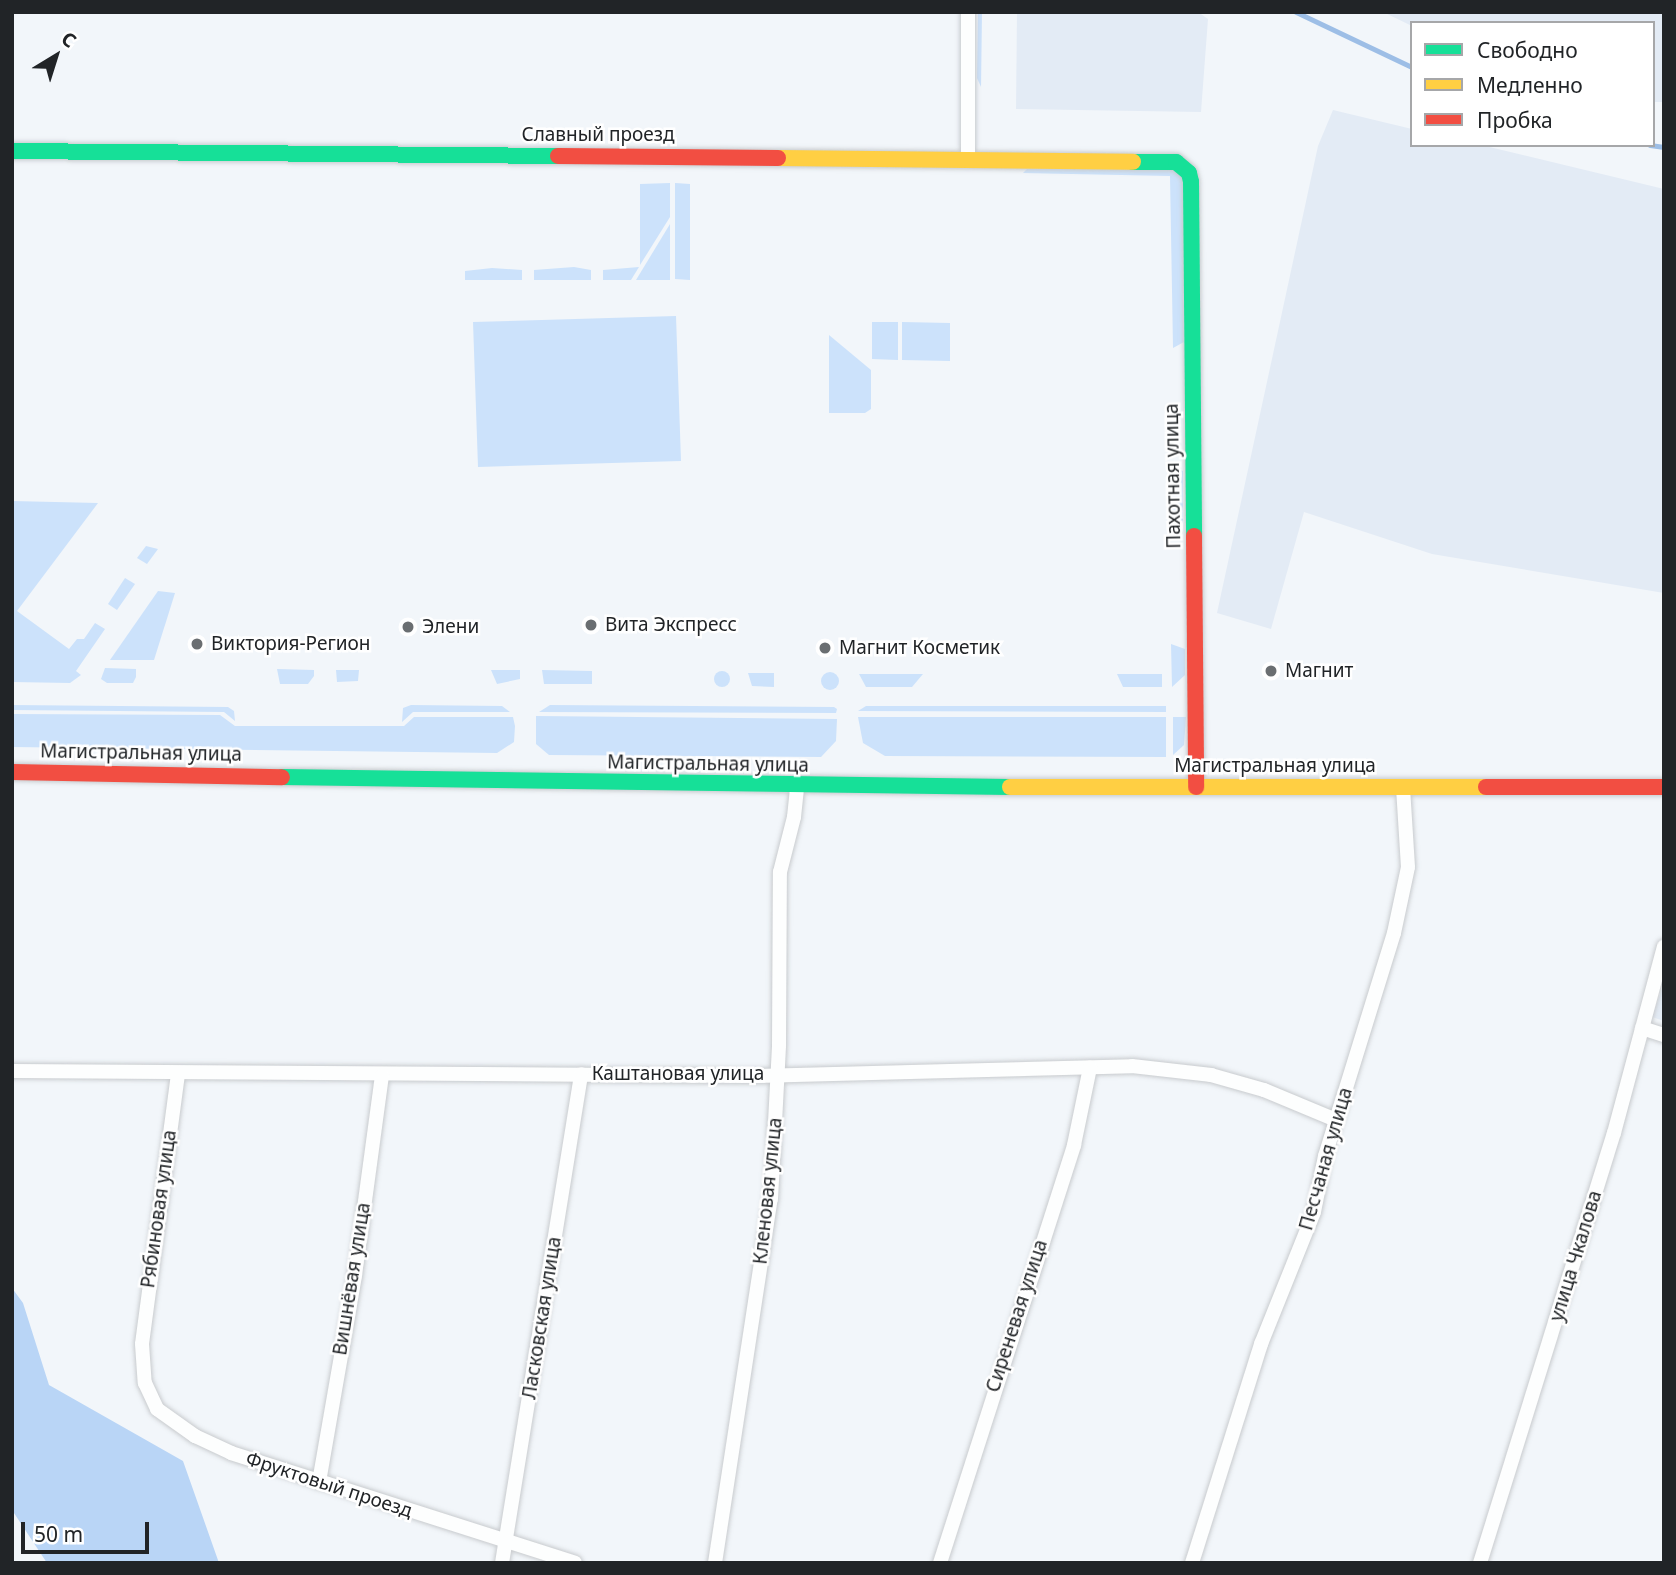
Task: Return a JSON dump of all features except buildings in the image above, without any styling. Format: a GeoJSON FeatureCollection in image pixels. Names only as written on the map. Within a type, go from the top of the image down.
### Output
{"type":"FeatureCollection","features":[{"type":"Feature","properties":{"kind":"street"},"geometry":{"type":"LineString","coordinates":[[968,12],[968,158]]}},
{"type":"Feature","properties":{"kind":"street","name":"Славный проезд"},"geometry":{"type":"LineString","coordinates":[[12,150],[1168,160],[1183,166]]}},
{"type":"Feature","properties":{"kind":"street","name":"Пахотная улица"},"geometry":{"type":"LineString","coordinates":[[1183,166],[1191,182],[1196,787]]}},
{"type":"Feature","properties":{"kind":"street","name":"Магистральная улица"},"geometry":{"type":"LineString","coordinates":[[12,772],[797,787],[1664,787]]}},
{"type":"Feature","properties":{"kind":"street","name":"Кленовая улица"},"geometry":{"type":"LineString","coordinates":[[715,1563],[771,1199],[778,1074],[780,872],[794,817],[797,787]]}},
{"type":"Feature","properties":{"kind":"street","name":"Песчаная улица"},"geometry":{"type":"LineString","coordinates":[[1192,1563],[1261,1344],[1314,1212],[1336,1120],[1394,933],[1408,866],[1403,787]]}},
{"type":"Feature","properties":{"kind":"street","name":"улица Чкалова"},"geometry":{"type":"LineString","coordinates":[[1480,1563],[1614,1132],[1664,947]]}},
{"type":"Feature","properties":{"kind":"street"},"geometry":{"type":"LineString","coordinates":[[1642,1028],[1664,1035]]}},
{"type":"Feature","properties":{"kind":"street","name":"Каштановая улица"},"geometry":{"type":"LineString","coordinates":[[12,1071],[382,1076],[778,1074],[1132,1066],[1211,1075],[1264,1090],[1336,1120]]}},
{"type":"Feature","properties":{"kind":"street","name":"Сиреневая улица"},"geometry":{"type":"LineString","coordinates":[[940,1563],[1074,1145],[1090,1068]]}},
{"type":"Feature","properties":{"kind":"street","name":"Рябиновая улица"},"geometry":{"type":"LineString","coordinates":[[142,1344],[178,1074]]}},
{"type":"Feature","properties":{"kind":"street","name":"Ласковская улица"},"geometry":{"type":"LineString","coordinates":[[502,1563],[581,1074]]}},
{"type":"Feature","properties":{"kind":"street","name":"Вишнёвая улица"},"geometry":{"type":"LineString","coordinates":[[319,1482],[355,1275],[382,1076]]}},
{"type":"Feature","properties":{"kind":"street","name":"Фруктовый проезд"},"geometry":{"type":"LineString","coordinates":[[142,1344],[149,1397],[176,1424],[231,1453],[575,1563]]}},
{"type":"Feature","properties":{"kind":"shaded area"},"geometry":{"type":"Polygon","coordinates":[[[978,12],[982,12],[981,87],[977,78],[978,12]]]}},
{"type":"Feature","properties":{"kind":"shaded area"},"geometry":{"type":"Polygon","coordinates":[[[1017,12],[1198,12],[1208,19],[1201,112],[1016,109],[1017,12]]]}},
{"type":"Feature","properties":{"kind":"shaded area"},"geometry":{"type":"Polygon","coordinates":[[[1383,12],[1664,12],[1664,102],[1655,102],[1655,21],[1410,21],[1410,25],[1383,12]]]}},
{"type":"Feature","properties":{"kind":"shaded area"},"geometry":{"type":"Polygon","coordinates":[[[1333,110],[1410,129],[1410,147],[1489,147],[1664,189],[1664,593],[1432,554],[1304,512],[1271,629],[1217,613],[1318,146],[1333,110]]]}},
{"type":"Feature","properties":{"kind":"shaded area"},"geometry":{"type":"Polygon","coordinates":[[[1027,169],[1171,169],[1183,175],[1184,342],[1173,348],[1170,176],[1023,173],[1027,169]]]}},
{"type":"Feature","properties":{"kind":"shaded area"},"geometry":{"type":"Polygon","coordinates":[[[670,183],[670,217],[640,265],[640,184],[670,183]]]}},
{"type":"Feature","properties":{"kind":"shaded area"},"geometry":{"type":"Polygon","coordinates":[[[675,183],[690,184],[690,280],[675,279],[675,183]]]}},
{"type":"Feature","properties":{"kind":"shaded area"},"geometry":{"type":"Polygon","coordinates":[[[670,224],[670,280],[636,280],[670,224]]]}},
{"type":"Feature","properties":{"kind":"shaded area"},"geometry":{"type":"Polygon","coordinates":[[[574,267],[591,270],[591,280],[534,280],[534,270],[574,267]]]}},
{"type":"Feature","properties":{"kind":"shaded area"},"geometry":{"type":"Polygon","coordinates":[[[639,267],[631,280],[603,280],[603,270],[639,267]]]}},
{"type":"Feature","properties":{"kind":"shaded area"},"geometry":{"type":"Polygon","coordinates":[[[492,268],[522,270],[522,280],[465,280],[465,271],[492,268]]]}},
{"type":"Feature","properties":{"kind":"shaded area"},"geometry":{"type":"Polygon","coordinates":[[[676,316],[681,461],[478,467],[473,322],[676,316]]]}},
{"type":"Feature","properties":{"kind":"shaded area"},"geometry":{"type":"Polygon","coordinates":[[[872,322],[898,322],[898,360],[872,359],[872,322]]]}},
{"type":"Feature","properties":{"kind":"shaded area"},"geometry":{"type":"Polygon","coordinates":[[[902,322],[950,323],[950,361],[902,360],[902,322]]]}},
{"type":"Feature","properties":{"kind":"shaded area"},"geometry":{"type":"Polygon","coordinates":[[[829,335],[871,370],[871,409],[865,413],[829,413],[829,335]]]}},
{"type":"Feature","properties":{"kind":"shaded area"},"geometry":{"type":"Polygon","coordinates":[[[1170,467],[1183,471],[1183,522],[1177,529],[1170,529],[1170,467]]]}},
{"type":"Feature","properties":{"kind":"shaded area"},"geometry":{"type":"Polygon","coordinates":[[[12,501],[98,503],[17,611],[69,649],[77,639],[84,639],[95,623],[105,629],[76,671],[81,675],[70,683],[12,682],[12,501]]]}},
{"type":"Feature","properties":{"kind":"shaded area"},"geometry":{"type":"Polygon","coordinates":[[[146,546],[158,549],[147,564],[137,558],[146,546]]]}},
{"type":"Feature","properties":{"kind":"shaded area"},"geometry":{"type":"Polygon","coordinates":[[[125,578],[135,584],[117,610],[108,604],[125,578]]]}},
{"type":"Feature","properties":{"kind":"shaded area"},"geometry":{"type":"Polygon","coordinates":[[[158,591],[175,593],[154,660],[110,660],[158,591]]]}},
{"type":"Feature","properties":{"kind":"shaded area"},"geometry":{"type":"Polygon","coordinates":[[[1171,644],[1185,649],[1185,675],[1172,687],[1171,644]]]}},
{"type":"Feature","properties":{"kind":"shaded area"},"geometry":{"type":"Polygon","coordinates":[[[105,668],[136,669],[136,677],[133,683],[107,683],[101,679],[105,668]]]}},
{"type":"Feature","properties":{"kind":"shaded area"},"geometry":{"type":"Polygon","coordinates":[[[277,669],[314,670],[314,676],[308,684],[280,684],[277,669]]]}},
{"type":"Feature","properties":{"kind":"shaded area"},"geometry":{"type":"Polygon","coordinates":[[[336,670],[359,670],[358,681],[337,682],[336,670]]]}},
{"type":"Feature","properties":{"kind":"shaded area"},"geometry":{"type":"Polygon","coordinates":[[[491,670],[520,670],[520,679],[497,684],[491,670]]]}},
{"type":"Feature","properties":{"kind":"shaded area"},"geometry":{"type":"Polygon","coordinates":[[[542,670],[592,671],[592,684],[544,684],[542,670]]]}},
{"type":"Feature","properties":{"kind":"shaded area"},"geometry":{"type":"Polygon","coordinates":[[[722,671],[728,673],[728,685],[722,687],[716,685],[714,679],[716,673],[722,671]]]}},
{"type":"Feature","properties":{"kind":"shaded area"},"geometry":{"type":"Polygon","coordinates":[[[830,672],[836,675],[839,681],[836,687],[830,690],[824,687],[821,681],[824,675],[830,672]]]}},
{"type":"Feature","properties":{"kind":"shaded area"},"geometry":{"type":"Polygon","coordinates":[[[748,673],[774,673],[774,687],[752,686],[748,673]]]}},
{"type":"Feature","properties":{"kind":"shaded area"},"geometry":{"type":"Polygon","coordinates":[[[859,674],[923,674],[912,687],[866,687],[859,674]]]}},
{"type":"Feature","properties":{"kind":"shaded area"},"geometry":{"type":"Polygon","coordinates":[[[1117,674],[1162,674],[1162,687],[1123,687],[1117,674]]]}},
{"type":"Feature","properties":{"kind":"shaded area"},"geometry":{"type":"Polygon","coordinates":[[[12,705],[228,707],[234,711],[235,721],[224,712],[12,710],[12,705]]]}},
{"type":"Feature","properties":{"kind":"shaded area"},"geometry":{"type":"Polygon","coordinates":[[[411,705],[502,706],[510,712],[413,712],[402,722],[403,708],[411,705]]]}},
{"type":"Feature","properties":{"kind":"shaded area"},"geometry":{"type":"Polygon","coordinates":[[[550,705],[837,709],[836,713],[539,712],[550,705]]]}},
{"type":"Feature","properties":{"kind":"shaded area"},"geometry":{"type":"Polygon","coordinates":[[[866,706],[1166,706],[1166,712],[858,711],[866,706]]]}},
{"type":"Feature","properties":{"kind":"shaded area"},"geometry":{"type":"Polygon","coordinates":[[[12,714],[220,715],[235,726],[404,726],[414,717],[513,717],[515,726],[514,742],[497,753],[12,747],[12,714]]]}},
{"type":"Feature","properties":{"kind":"shaded area"},"geometry":{"type":"Polygon","coordinates":[[[536,716],[837,719],[836,741],[821,757],[549,755],[536,744],[536,716]]]}},
{"type":"Feature","properties":{"kind":"shaded area"},"geometry":{"type":"Polygon","coordinates":[[[858,717],[1166,717],[1166,757],[885,756],[863,743],[858,717]]]}},
{"type":"Feature","properties":{"kind":"shaded area"},"geometry":{"type":"Polygon","coordinates":[[[1173,717],[1186,717],[1184,745],[1173,755],[1173,717]]]}},
{"type":"Feature","properties":{"kind":"shaded area"},"geometry":{"type":"Polygon","coordinates":[[[1664,983],[1664,1021],[1652,1017],[1664,983]]]}},
{"type":"Feature","properties":{"kind":"shaded area"},"geometry":{"type":"Polygon","coordinates":[[[12,1288],[23,1303],[49,1385],[183,1461],[219,1563],[47,1563],[12,1510],[12,1288]]]}},
{"type":"Feature","properties":{"kind":"waterway"},"geometry":{"type":"LineString","coordinates":[[1296,12],[1410,66]]}},
{"type":"Feature","properties":{"kind":"waterway"},"geometry":{"type":"LineString","coordinates":[[1655,146],[1664,147]]}},
{"type":"Feature","properties":{"kind":"traffic: fast"},"geometry":{"type":"LineString","coordinates":[[12,151],[558,156]]}},
{"type":"Feature","properties":{"kind":"traffic: fast"},"geometry":{"type":"LineString","coordinates":[[1133,162],[1176,162],[1189,173],[1191,182],[1194,536]]}},
{"type":"Feature","properties":{"kind":"traffic: fast"},"geometry":{"type":"LineString","coordinates":[[282,777],[1010,787]]}},
{"type":"Feature","properties":{"kind":"traffic: slow"},"geometry":{"type":"LineString","coordinates":[[778,158],[1133,162]]}},
{"type":"Feature","properties":{"kind":"traffic: slow"},"geometry":{"type":"LineString","coordinates":[[1010,787],[1486,787]]}},
{"type":"Feature","properties":{"kind":"traffic: jam"},"geometry":{"type":"LineString","coordinates":[[558,156],[778,158]]}},
{"type":"Feature","properties":{"kind":"traffic: jam"},"geometry":{"type":"LineString","coordinates":[[1194,536],[1196,787]]}},
{"type":"Feature","properties":{"kind":"traffic: jam"},"geometry":{"type":"LineString","coordinates":[[12,772],[282,777]]}},
{"type":"Feature","properties":{"kind":"traffic: jam"},"geometry":{"type":"LineString","coordinates":[[1486,787],[1664,787]]}},
{"type":"Feature","properties":{"kind":"place","name":"Вита Экспресс"},"geometry":{"type":"Point","coordinates":[591,625]}},
{"type":"Feature","properties":{"kind":"place","name":"Элени"},"geometry":{"type":"Point","coordinates":[408,627]}},
{"type":"Feature","properties":{"kind":"place","name":"Виктория-Регион"},"geometry":{"type":"Point","coordinates":[197,644]}},
{"type":"Feature","properties":{"kind":"place","name":"Магнит Косметик"},"geometry":{"type":"Point","coordinates":[825,648]}},
{"type":"Feature","properties":{"kind":"place","name":"Магнит"},"geometry":{"type":"Point","coordinates":[1271,671]}}]}
